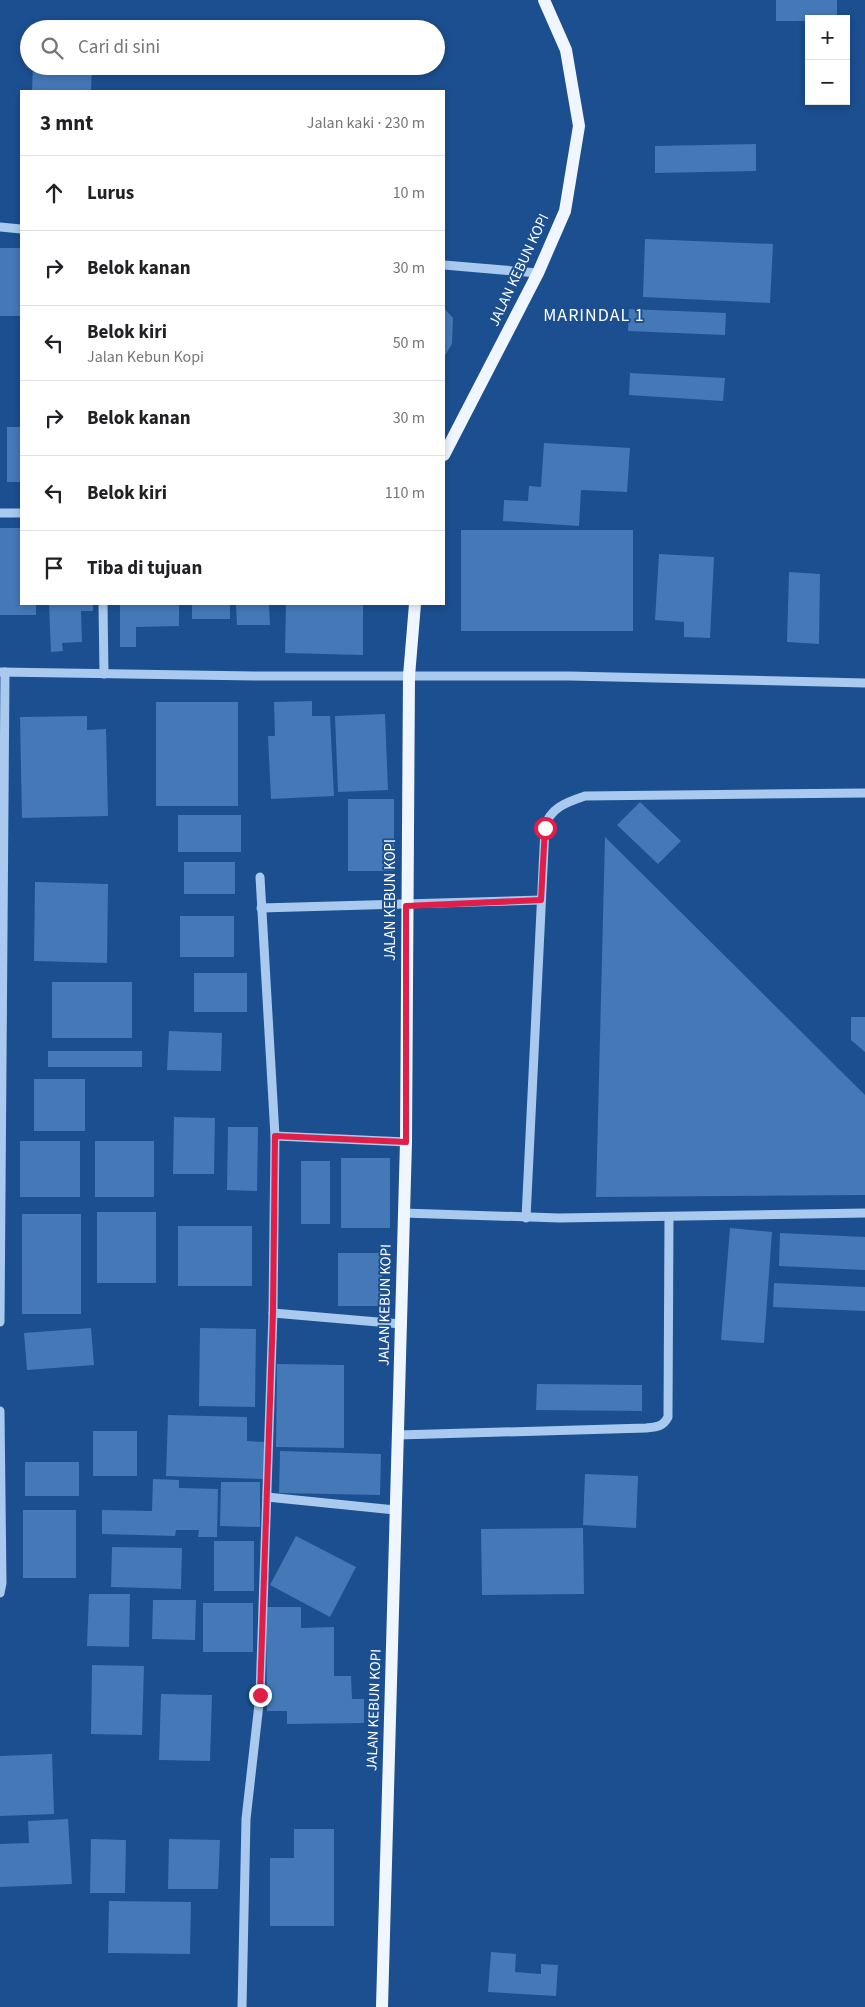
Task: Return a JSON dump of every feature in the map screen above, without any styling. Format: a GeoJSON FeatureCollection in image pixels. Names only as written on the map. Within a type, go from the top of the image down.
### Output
{"type":"FeatureCollection","features":[{"type":"Feature","properties":{"kind":"main road","name":"JALAN KEBUN KOPI"},"geometry":{"type":"LineString","coordinates":[[445,453],[538,273],[564,210],[579,126],[566,50],[544,0]]}},
{"type":"Feature","properties":{"kind":"main road","name":"JALAN KEBUN KOPI"},"geometry":{"type":"LineString","coordinates":[[382,2007],[406,1142],[408,676],[415,605]]}},
{"type":"Feature","properties":{"kind":"street"},"geometry":{"type":"LineString","coordinates":[[0,227],[20,228]]}},
{"type":"Feature","properties":{"kind":"street"},"geometry":{"type":"LineString","coordinates":[[445,265],[538,273]]}},
{"type":"Feature","properties":{"kind":"street"},"geometry":{"type":"LineString","coordinates":[[0,513],[20,513]]}},
{"type":"Feature","properties":{"kind":"street"},"geometry":{"type":"LineString","coordinates":[[103,605],[104,674]]}},
{"type":"Feature","properties":{"kind":"street"},"geometry":{"type":"LineString","coordinates":[[0,1322],[3,672],[570,676],[865,683]]}},
{"type":"Feature","properties":{"kind":"street"},"geometry":{"type":"LineString","coordinates":[[526,1218],[541,900],[547,818],[566,803],[585,796],[865,793]]}},
{"type":"Feature","properties":{"kind":"street"},"geometry":{"type":"LineString","coordinates":[[242,2007],[246,1819],[260,1695],[273,1312],[275,1136],[260,877]]}},
{"type":"Feature","properties":{"kind":"street"},"geometry":{"type":"LineString","coordinates":[[261,908],[406,906],[541,900]]}},
{"type":"Feature","properties":{"kind":"street"},"geometry":{"type":"LineString","coordinates":[[275,1136],[406,1142]]}},
{"type":"Feature","properties":{"kind":"street"},"geometry":{"type":"LineString","coordinates":[[403,1213],[526,1218],[865,1213]]}},
{"type":"Feature","properties":{"kind":"street"},"geometry":{"type":"LineString","coordinates":[[398,1435],[646,1428],[660,1426],[665,1423],[668,1417],[669,1217]]}},
{"type":"Feature","properties":{"kind":"street"},"geometry":{"type":"LineString","coordinates":[[273,1312],[400,1324]]}},
{"type":"Feature","properties":{"kind":"street"},"geometry":{"type":"LineString","coordinates":[[0,1410],[2,1583],[0,1593]]}},
{"type":"Feature","properties":{"kind":"street"},"geometry":{"type":"LineString","coordinates":[[267,1496],[396,1510]]}},
{"type":"Feature","properties":{"kind":"building"},"geometry":{"type":"Polygon","coordinates":[[[776,0],[837,0],[837,15],[805,15],[805,21],[776,21],[776,0]]]}},
{"type":"Feature","properties":{"kind":"building"},"geometry":{"type":"Polygon","coordinates":[[[33,75],[92,75],[91,90],[32,90],[33,75]]]}},
{"type":"Feature","properties":{"kind":"building"},"geometry":{"type":"Polygon","coordinates":[[[756,144],[756,171],[655,173],[655,146],[756,144]]]}},
{"type":"Feature","properties":{"kind":"building"},"geometry":{"type":"Polygon","coordinates":[[[645,239],[773,244],[770,303],[643,297],[645,239]]]}},
{"type":"Feature","properties":{"kind":"building"},"geometry":{"type":"Polygon","coordinates":[[[0,248],[20,248],[20,316],[0,316],[0,248]]]}},
{"type":"Feature","properties":{"kind":"building"},"geometry":{"type":"Polygon","coordinates":[[[445,309],[453,318],[452,344],[445,355],[445,309]]]}},
{"type":"Feature","properties":{"kind":"building"},"geometry":{"type":"Polygon","coordinates":[[[629,309],[726,313],[725,335],[628,331],[629,309]]]}},
{"type":"Feature","properties":{"kind":"building"},"geometry":{"type":"Polygon","coordinates":[[[630,373],[725,378],[723,401],[629,395],[630,373]]]}},
{"type":"Feature","properties":{"kind":"building"},"geometry":{"type":"Polygon","coordinates":[[[7,427],[20,427],[20,482],[7,482],[7,427]]]}},
{"type":"Feature","properties":{"kind":"building"},"geometry":{"type":"Polygon","coordinates":[[[544,443],[630,448],[627,492],[581,490],[579,526],[503,521],[504,500],[528,501],[529,486],[541,487],[544,443]]]}},
{"type":"Feature","properties":{"kind":"building"},"geometry":{"type":"Polygon","coordinates":[[[0,528],[20,528],[20,605],[36,605],[36,615],[0,615],[0,528]]]}},
{"type":"Feature","properties":{"kind":"building"},"geometry":{"type":"Polygon","coordinates":[[[461,530],[633,530],[633,631],[461,631],[461,530]]]}},
{"type":"Feature","properties":{"kind":"building"},"geometry":{"type":"Polygon","coordinates":[[[659,554],[714,557],[710,638],[684,637],[684,622],[655,620],[659,554]]]}},
{"type":"Feature","properties":{"kind":"building"},"geometry":{"type":"Polygon","coordinates":[[[789,572],[820,574],[819,644],[787,642],[789,572]]]}},
{"type":"Feature","properties":{"kind":"building"},"geometry":{"type":"Polygon","coordinates":[[[49,605],[93,605],[93,611],[81,611],[82,642],[62,643],[63,651],[51,652],[49,605]]]}},
{"type":"Feature","properties":{"kind":"building"},"geometry":{"type":"Polygon","coordinates":[[[120,605],[179,605],[179,626],[136,627],[136,647],[120,647],[120,605]]]}},
{"type":"Feature","properties":{"kind":"building"},"geometry":{"type":"Polygon","coordinates":[[[192,605],[230,605],[230,619],[192,619],[192,605]]]}},
{"type":"Feature","properties":{"kind":"building"},"geometry":{"type":"Polygon","coordinates":[[[236,605],[269,605],[270,625],[237,625],[236,605]]]}},
{"type":"Feature","properties":{"kind":"building"},"geometry":{"type":"Polygon","coordinates":[[[286,605],[363,605],[363,655],[285,653],[286,605]]]}},
{"type":"Feature","properties":{"kind":"building"},"geometry":{"type":"Polygon","coordinates":[[[312,701],[312,716],[330,716],[334,796],[271,799],[268,736],[275,736],[274,702],[312,701]]]}},
{"type":"Feature","properties":{"kind":"building"},"geometry":{"type":"Polygon","coordinates":[[[156,702],[238,702],[238,806],[156,806],[156,702]]]}},
{"type":"Feature","properties":{"kind":"building"},"geometry":{"type":"Polygon","coordinates":[[[385,714],[388,790],[338,792],[335,716],[385,714]]]}},
{"type":"Feature","properties":{"kind":"building"},"geometry":{"type":"Polygon","coordinates":[[[87,716],[87,730],[106,729],[108,816],[22,818],[20,717],[87,716]]]}},
{"type":"Feature","properties":{"kind":"building"},"geometry":{"type":"Polygon","coordinates":[[[348,799],[394,799],[394,871],[348,871],[348,799]]]}},
{"type":"Feature","properties":{"kind":"building"},"geometry":{"type":"Polygon","coordinates":[[[640,802],[681,841],[658,864],[617,825],[640,802]]]}},
{"type":"Feature","properties":{"kind":"building"},"geometry":{"type":"Polygon","coordinates":[[[178,815],[241,815],[241,852],[178,852],[178,815]]]}},
{"type":"Feature","properties":{"kind":"building"},"geometry":{"type":"Polygon","coordinates":[[[605,837],[865,1095],[865,1195],[596,1197],[605,837]]]}},
{"type":"Feature","properties":{"kind":"building"},"geometry":{"type":"Polygon","coordinates":[[[184,862],[235,862],[235,894],[184,894],[184,862]]]}},
{"type":"Feature","properties":{"kind":"building"},"geometry":{"type":"Polygon","coordinates":[[[35,882],[108,884],[107,963],[34,961],[35,882]]]}},
{"type":"Feature","properties":{"kind":"building"},"geometry":{"type":"Polygon","coordinates":[[[180,916],[234,916],[234,957],[180,957],[180,916]]]}},
{"type":"Feature","properties":{"kind":"building"},"geometry":{"type":"Polygon","coordinates":[[[194,973],[247,973],[247,1012],[194,1012],[194,973]]]}},
{"type":"Feature","properties":{"kind":"building"},"geometry":{"type":"Polygon","coordinates":[[[52,982],[132,982],[132,1038],[52,1038],[52,982]]]}},
{"type":"Feature","properties":{"kind":"building"},"geometry":{"type":"Polygon","coordinates":[[[851,1017],[865,1017],[865,1052],[851,1040],[851,1017]]]}},
{"type":"Feature","properties":{"kind":"building"},"geometry":{"type":"Polygon","coordinates":[[[169,1031],[222,1033],[221,1071],[167,1070],[169,1031]]]}},
{"type":"Feature","properties":{"kind":"building"},"geometry":{"type":"Polygon","coordinates":[[[48,1051],[142,1051],[142,1067],[48,1067],[48,1051]]]}},
{"type":"Feature","properties":{"kind":"building"},"geometry":{"type":"Polygon","coordinates":[[[34,1079],[85,1079],[85,1131],[34,1131],[34,1079]]]}},
{"type":"Feature","properties":{"kind":"building"},"geometry":{"type":"Polygon","coordinates":[[[174,1117],[215,1118],[214,1174],[173,1174],[174,1117]]]}},
{"type":"Feature","properties":{"kind":"building"},"geometry":{"type":"Polygon","coordinates":[[[228,1127],[258,1127],[257,1191],[227,1190],[228,1127]]]}},
{"type":"Feature","properties":{"kind":"building"},"geometry":{"type":"Polygon","coordinates":[[[20,1141],[80,1141],[80,1197],[20,1197],[20,1141]]]}},
{"type":"Feature","properties":{"kind":"building"},"geometry":{"type":"Polygon","coordinates":[[[95,1141],[154,1141],[154,1197],[95,1197],[95,1141]]]}},
{"type":"Feature","properties":{"kind":"building"},"geometry":{"type":"Polygon","coordinates":[[[341,1158],[390,1158],[390,1228],[341,1228],[341,1158]]]}},
{"type":"Feature","properties":{"kind":"building"},"geometry":{"type":"Polygon","coordinates":[[[301,1161],[330,1161],[330,1224],[301,1224],[301,1161]]]}},
{"type":"Feature","properties":{"kind":"building"},"geometry":{"type":"Polygon","coordinates":[[[97,1212],[156,1212],[156,1283],[97,1283],[97,1212]]]}},
{"type":"Feature","properties":{"kind":"building"},"geometry":{"type":"Polygon","coordinates":[[[22,1214],[81,1214],[81,1314],[22,1314],[22,1214]]]}},
{"type":"Feature","properties":{"kind":"building"},"geometry":{"type":"Polygon","coordinates":[[[178,1226],[252,1226],[252,1286],[178,1286],[178,1226]]]}},
{"type":"Feature","properties":{"kind":"building"},"geometry":{"type":"Polygon","coordinates":[[[730,1228],[772,1232],[764,1343],[721,1340],[730,1228]]]}},
{"type":"Feature","properties":{"kind":"building"},"geometry":{"type":"Polygon","coordinates":[[[780,1233],[865,1237],[865,1270],[779,1266],[780,1233]]]}},
{"type":"Feature","properties":{"kind":"building"},"geometry":{"type":"Polygon","coordinates":[[[338,1253],[382,1253],[382,1306],[338,1306],[338,1253]]]}},
{"type":"Feature","properties":{"kind":"building"},"geometry":{"type":"Polygon","coordinates":[[[774,1283],[865,1287],[865,1311],[773,1307],[774,1283]]]}},
{"type":"Feature","properties":{"kind":"building"},"geometry":{"type":"Polygon","coordinates":[[[91,1328],[94,1365],[27,1370],[24,1333],[91,1328]]]}},
{"type":"Feature","properties":{"kind":"building"},"geometry":{"type":"Polygon","coordinates":[[[200,1328],[256,1329],[255,1407],[199,1406],[200,1328]]]}},
{"type":"Feature","properties":{"kind":"building"},"geometry":{"type":"Polygon","coordinates":[[[277,1364],[344,1365],[344,1448],[276,1447],[277,1364]]]}},
{"type":"Feature","properties":{"kind":"building"},"geometry":{"type":"Polygon","coordinates":[[[537,1384],[642,1385],[642,1411],[536,1410],[537,1384]]]}},
{"type":"Feature","properties":{"kind":"building"},"geometry":{"type":"Polygon","coordinates":[[[168,1415],[247,1417],[247,1441],[265,1442],[264,1479],[166,1476],[168,1415]]]}},
{"type":"Feature","properties":{"kind":"building"},"geometry":{"type":"Polygon","coordinates":[[[93,1431],[137,1431],[137,1476],[93,1476],[93,1431]]]}},
{"type":"Feature","properties":{"kind":"building"},"geometry":{"type":"Polygon","coordinates":[[[280,1451],[381,1454],[380,1495],[279,1493],[280,1451]]]}},
{"type":"Feature","properties":{"kind":"building"},"geometry":{"type":"Polygon","coordinates":[[[25,1462],[79,1462],[79,1496],[25,1496],[25,1462]]]}},
{"type":"Feature","properties":{"kind":"building"},"geometry":{"type":"Polygon","coordinates":[[[585,1474],[638,1476],[636,1528],[583,1525],[585,1474]]]}},
{"type":"Feature","properties":{"kind":"building"},"geometry":{"type":"Polygon","coordinates":[[[153,1479],[179,1480],[179,1488],[218,1489],[217,1537],[198,1537],[199,1530],[176,1530],[175,1536],[102,1534],[102,1510],[152,1511],[153,1479]]]}},
{"type":"Feature","properties":{"kind":"building"},"geometry":{"type":"Polygon","coordinates":[[[221,1482],[260,1482],[260,1527],[220,1526],[221,1482]]]}},
{"type":"Feature","properties":{"kind":"building"},"geometry":{"type":"Polygon","coordinates":[[[23,1510],[76,1510],[76,1578],[23,1578],[23,1510]]]}},
{"type":"Feature","properties":{"kind":"building"},"geometry":{"type":"Polygon","coordinates":[[[583,1528],[584,1594],[482,1595],[481,1529],[583,1528]]]}},
{"type":"Feature","properties":{"kind":"building"},"geometry":{"type":"Polygon","coordinates":[[[296,1536],[356,1567],[330,1617],[270,1585],[296,1536]]]}},
{"type":"Feature","properties":{"kind":"building"},"geometry":{"type":"Polygon","coordinates":[[[214,1541],[254,1541],[254,1591],[214,1591],[214,1541]]]}},
{"type":"Feature","properties":{"kind":"building"},"geometry":{"type":"Polygon","coordinates":[[[112,1547],[182,1548],[181,1589],[111,1587],[112,1547]]]}},
{"type":"Feature","properties":{"kind":"building"},"geometry":{"type":"Polygon","coordinates":[[[89,1594],[130,1594],[129,1647],[87,1646],[89,1594]]]}},
{"type":"Feature","properties":{"kind":"building"},"geometry":{"type":"Polygon","coordinates":[[[153,1600],[196,1600],[195,1640],[152,1639],[153,1600]]]}},
{"type":"Feature","properties":{"kind":"building"},"geometry":{"type":"Polygon","coordinates":[[[203,1603],[253,1603],[253,1652],[203,1652],[203,1603]]]}},
{"type":"Feature","properties":{"kind":"building"},"geometry":{"type":"Polygon","coordinates":[[[266,1607],[301,1607],[301,1628],[334,1627],[334,1676],[351,1676],[352,1699],[364,1699],[364,1723],[287,1724],[287,1711],[267,1711],[266,1607]]]}},
{"type":"Feature","properties":{"kind":"building"},"geometry":{"type":"Polygon","coordinates":[[[92,1665],[144,1666],[142,1735],[91,1734],[92,1665]]]}},
{"type":"Feature","properties":{"kind":"building"},"geometry":{"type":"Polygon","coordinates":[[[161,1694],[212,1695],[210,1761],[159,1760],[161,1694]]]}},
{"type":"Feature","properties":{"kind":"building"},"geometry":{"type":"Polygon","coordinates":[[[52,1754],[54,1814],[0,1816],[0,1756],[52,1754]]]}},
{"type":"Feature","properties":{"kind":"building"},"geometry":{"type":"Polygon","coordinates":[[[68,1819],[72,1884],[0,1887],[0,1844],[29,1843],[28,1821],[68,1819]]]}},
{"type":"Feature","properties":{"kind":"building"},"geometry":{"type":"Polygon","coordinates":[[[294,1829],[334,1829],[334,1926],[270,1926],[270,1858],[294,1858],[294,1829]]]}},
{"type":"Feature","properties":{"kind":"building"},"geometry":{"type":"Polygon","coordinates":[[[91,1839],[126,1840],[125,1893],[90,1893],[91,1839]]]}},
{"type":"Feature","properties":{"kind":"building"},"geometry":{"type":"Polygon","coordinates":[[[169,1839],[220,1840],[218,1889],[168,1889],[169,1839]]]}},
{"type":"Feature","properties":{"kind":"building"},"geometry":{"type":"Polygon","coordinates":[[[109,1901],[191,1902],[190,1954],[108,1953],[109,1901]]]}},
{"type":"Feature","properties":{"kind":"building"},"geometry":{"type":"Polygon","coordinates":[[[491,1952],[516,1954],[515,1972],[541,1974],[541,1964],[558,1965],[556,1996],[488,1992],[491,1952]]]}},
{"type":"Feature","properties":{"kind":"district","name":"MARINDAL 1"},"geometry":{"type":"Point","coordinates":[594,315]}},
{"type":"Feature","properties":{"kind":"route"},"geometry":{"type":"LineString","coordinates":[[260,1695],[273,1312],[275,1136],[406,1142],[406,906],[541,900],[545,828]]}}]}
